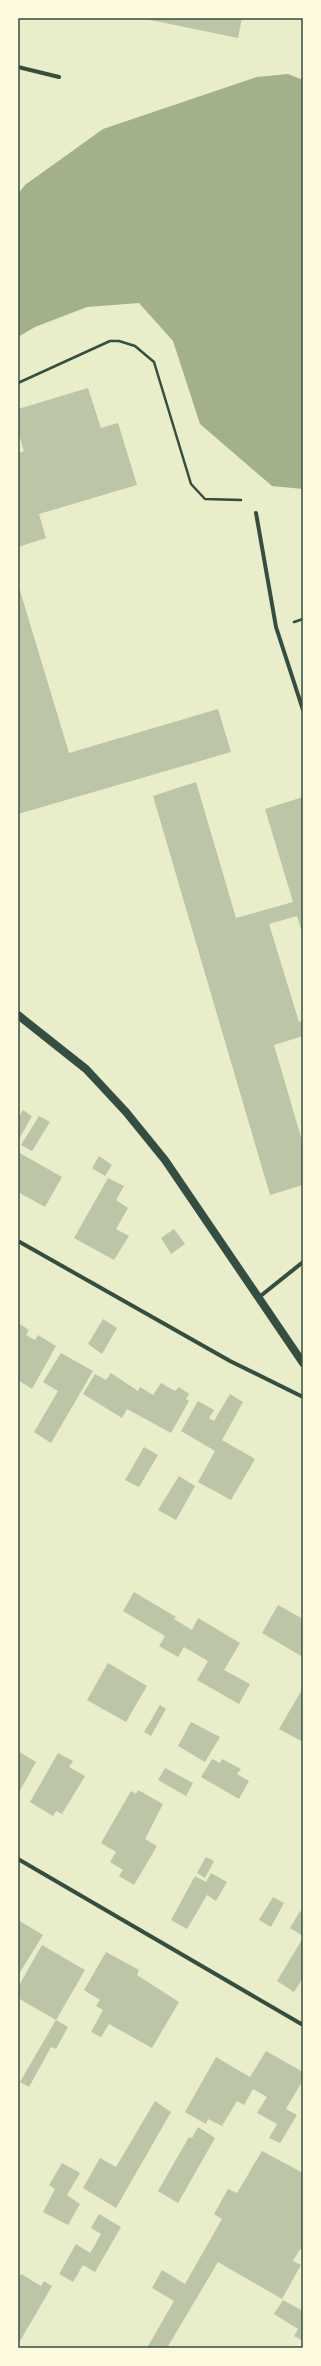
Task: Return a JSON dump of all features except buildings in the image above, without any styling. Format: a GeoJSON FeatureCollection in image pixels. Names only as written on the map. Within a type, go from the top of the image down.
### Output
{"type":"FeatureCollection","features":[{"type":"Feature","properties":{"kind":"main road"},"geometry":{"type":"LineString","coordinates":[[18,1015],[86,1069],[126,1112],[165,1160],[303,1363]]}},
{"type":"Feature","properties":{"kind":"street"},"geometry":{"type":"LineString","coordinates":[[18,67],[59,77]]}},
{"type":"Feature","properties":{"kind":"street"},"geometry":{"type":"LineString","coordinates":[[256,513],[276,627],[303,710]]}},
{"type":"Feature","properties":{"kind":"street"},"geometry":{"type":"LineString","coordinates":[[18,1241],[216,1353],[303,1397]]}},
{"type":"Feature","properties":{"kind":"street"},"geometry":{"type":"LineString","coordinates":[[258,1298],[303,1262]]}},
{"type":"Feature","properties":{"kind":"street"},"geometry":{"type":"LineString","coordinates":[[18,1859],[303,2024]]}},
{"type":"Feature","properties":{"kind":"path"},"geometry":{"type":"LineString","coordinates":[[18,383],[110,341],[119,341],[135,346],[154,362],[191,484],[204,499],[244,500],[256,513]]}},
{"type":"Feature","properties":{"kind":"shaded area"},"geometry":{"type":"Polygon","coordinates":[[[288,74],[303,80],[303,489],[272,486],[200,424],[173,341],[139,303],[87,307],[35,327],[18,337],[18,194],[25,185],[103,129],[257,77],[288,74]]]}}]}
